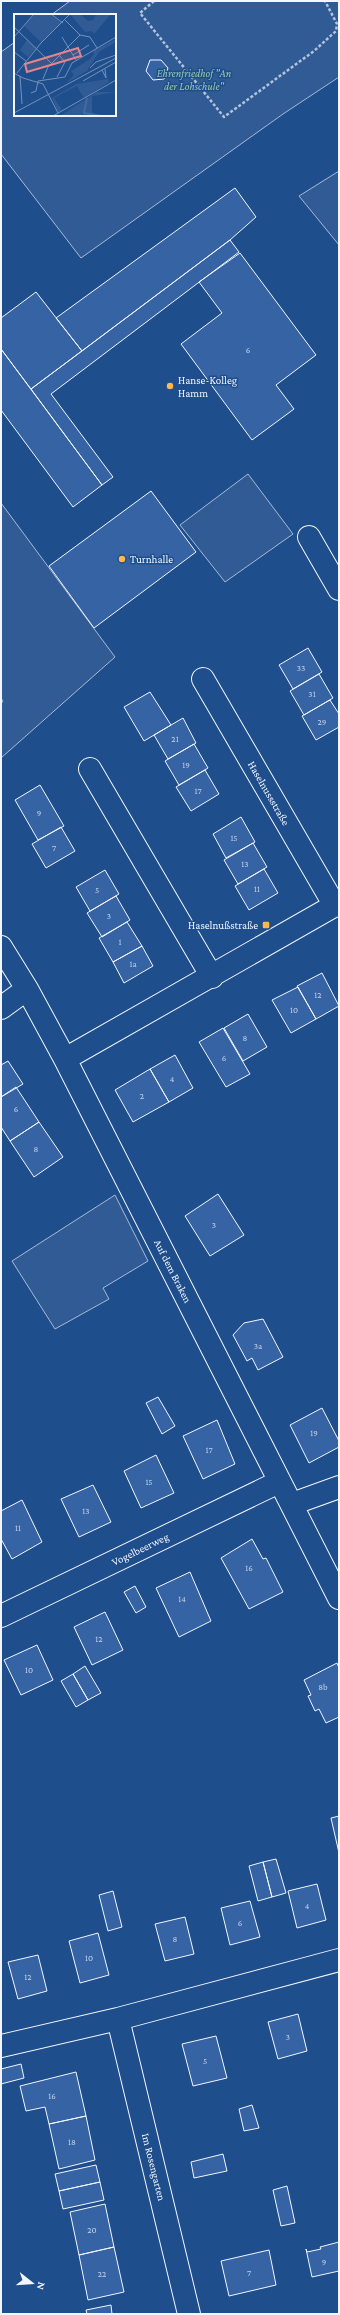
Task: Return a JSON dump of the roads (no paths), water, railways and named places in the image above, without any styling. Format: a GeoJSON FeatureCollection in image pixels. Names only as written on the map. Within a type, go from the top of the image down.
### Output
{"type":"FeatureCollection","features":[{"type":"Feature","properties":{"kind":"street"},"geometry":{"type":"LineString","coordinates":[[309,538],[339,588]]}},
{"type":"Feature","properties":{"kind":"street","name":"Haselnussstraße"},"geometry":{"type":"LineString","coordinates":[[65,1059],[337,905],[204,679]]}},
{"type":"Feature","properties":{"kind":"street"},"geometry":{"type":"LineString","coordinates":[[90,769],[212,977]]}},
{"type":"Feature","properties":{"kind":"street","name":"Auf dem Braken"},"geometry":{"type":"LineString","coordinates":[[1,947],[27,989],[65,1059],[339,1598]]}},
{"type":"Feature","properties":{"kind":"street"},"geometry":{"type":"LineString","coordinates":[[1,1008],[27,989]]}},
{"type":"Feature","properties":{"kind":"street","name":"Vogelbeerweg"},"geometry":{"type":"LineString","coordinates":[[1,1616],[279,1482]]}},
{"type":"Feature","properties":{"kind":"street"},"geometry":{"type":"LineString","coordinates":[[292,1504],[339,1487]]}},
{"type":"Feature","properties":{"kind":"street"},"geometry":{"type":"LineString","coordinates":[[1,2046],[118,2019],[339,1960]]}},
{"type":"Feature","properties":{"kind":"street","name":"Im Rosengarten"},"geometry":{"type":"LineString","coordinates":[[118,2019],[189,2314]]}},
{"type":"Feature","properties":{"kind":"place","name":"Hanse-Kolleg Hamm"},"geometry":{"type":"Point","coordinates":[170,386]}},
{"type":"Feature","properties":{"kind":"place","name":"Turnhalle"},"geometry":{"type":"Point","coordinates":[122,559]}},
{"type":"Feature","properties":{"kind":"place","name":"Haselnußstraße"},"geometry":{"type":"Point","coordinates":[266,925]}},
{"type":"Feature","properties":{"kind":"park label","name":"Ehrenfriedhof \"An der Lohschule\""},"geometry":{"type":"Point","coordinates":[194,79]}}]}
